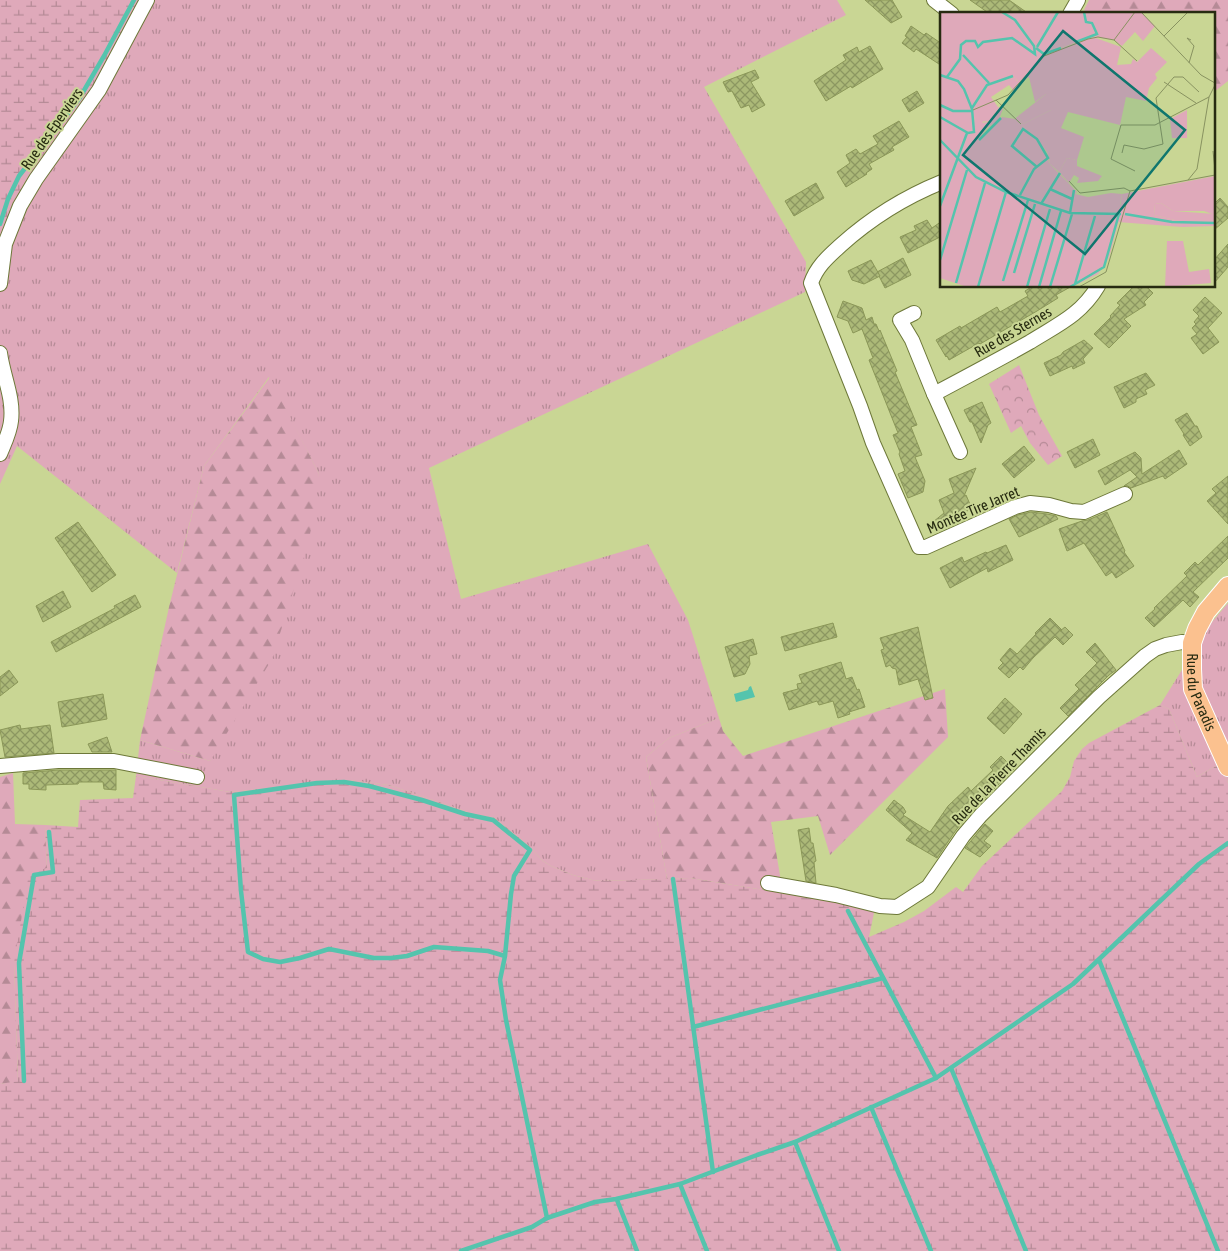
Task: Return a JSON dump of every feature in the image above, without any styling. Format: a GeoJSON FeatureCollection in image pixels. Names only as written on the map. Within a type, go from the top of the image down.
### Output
{"type":"FeatureCollection","features":[{"type":"Feature","properties":{"kind":"main road"},"geometry":{"type":"LineString","coordinates":[[1192,643],[1196,629],[1204,616],[1213,602],[1228,586]]}},
{"type":"Feature","properties":{"kind":"main road","name":"Rue du Paradis"},"geometry":{"type":"LineString","coordinates":[[1192,643],[1193,689],[1202,713],[1228,767]]}},
{"type":"Feature","properties":{"kind":"street","name":"Rue des Eperviers"},"geometry":{"type":"LineString","coordinates":[[0,284],[4,244],[20,206],[36,179],[99,90],[147,0]]}},
{"type":"Feature","properties":{"kind":"street"},"geometry":{"type":"LineString","coordinates":[[934,0],[949,12]]}},
{"type":"Feature","properties":{"kind":"street"},"geometry":{"type":"LineString","coordinates":[[1071,12],[1078,0]]}},
{"type":"Feature","properties":{"kind":"street","name":"Montée Tire Jarret"},"geometry":{"type":"LineString","coordinates":[[940,183],[905,199],[864,225],[820,265],[814,273],[811,283],[873,443],[919,547],[926,548],[1030,503],[1084,512],[1125,494]]}},
{"type":"Feature","properties":{"kind":"street","name":"Rue des Sternes"},"geometry":{"type":"LineString","coordinates":[[934,394],[1006,356],[1070,318],[1090,299],[1097,288]]}},
{"type":"Feature","properties":{"kind":"street"},"geometry":{"type":"LineString","coordinates":[[914,313],[900,320],[912,340],[960,452]]}},
{"type":"Feature","properties":{"kind":"street"},"geometry":{"type":"LineString","coordinates":[[0,352],[10,394],[12,412],[11,423],[0,454]]}},
{"type":"Feature","properties":{"kind":"street","name":"Rue de la Pierre Thamis"},"geometry":{"type":"LineString","coordinates":[[768,883],[836,895],[880,906],[897,907],[928,887],[963,836],[981,815],[1099,697],[1144,656],[1166,646],[1182,642],[1192,643]]}},
{"type":"Feature","properties":{"kind":"street"},"geometry":{"type":"LineString","coordinates":[[0,766],[58,761],[114,761],[197,777]]}},
{"type":"Feature","properties":{"kind":"green space"},"geometry":{"type":"Polygon","coordinates":[[[0,0],[143,0],[107,66],[81,107],[29,174],[17,198],[0,246],[0,0]]]}},
{"type":"Feature","properties":{"kind":"green space"},"geometry":{"type":"Polygon","coordinates":[[[143,0],[837,0],[846,15],[704,87],[806,262],[805,292],[429,468],[461,599],[648,544],[688,620],[719,718],[669,738],[646,757],[667,879],[602,881],[573,875],[543,861],[529,846],[495,818],[474,814],[389,785],[349,780],[230,792],[136,776],[140,740],[210,761],[319,474],[269,377],[204,466],[177,573],[17,446],[0,484],[0,246],[17,198],[29,174],[81,107],[143,0]]]}},
{"type":"Feature","properties":{"kind":"green space"},"geometry":{"type":"Polygon","coordinates":[[[1089,0],[1228,0],[1228,81],[1216,90],[1216,12],[1086,12],[1084,10],[1089,0]]]}},
{"type":"Feature","properties":{"kind":"green space"},"geometry":{"type":"Polygon","coordinates":[[[1019,365],[1039,415],[1062,456],[1048,465],[1030,443],[1021,426],[1011,433],[989,384],[1019,365]]]}},
{"type":"Feature","properties":{"kind":"green space"},"geometry":{"type":"Polygon","coordinates":[[[270,377],[319,474],[309,541],[272,659],[210,761],[140,740],[169,607],[204,466],[270,377]]]}},
{"type":"Feature","properties":{"kind":"green space"},"geometry":{"type":"Polygon","coordinates":[[[1228,603],[1228,783],[1219,764],[1197,777],[1169,709],[1160,705],[1212,622],[1228,603]]]}},
{"type":"Feature","properties":{"kind":"green space"},"geometry":{"type":"Polygon","coordinates":[[[945,689],[948,737],[830,855],[818,816],[771,822],[783,893],[690,878],[667,879],[646,757],[669,738],[719,718],[723,731],[743,756],[945,689]]]}},
{"type":"Feature","properties":{"kind":"green space"},"geometry":{"type":"Polygon","coordinates":[[[1160,705],[1169,709],[1197,777],[1219,764],[1228,783],[1228,1251],[0,1251],[0,1084],[18,1081],[14,963],[29,873],[47,868],[45,825],[78,827],[80,800],[133,798],[136,776],[230,792],[349,780],[389,785],[474,814],[495,818],[529,846],[543,861],[573,875],[602,881],[690,878],[875,908],[869,937],[924,911],[956,887],[963,892],[982,866],[1062,791],[1070,777],[1074,761],[1082,749],[1089,743],[1160,705]]]}},
{"type":"Feature","properties":{"kind":"green space"},"geometry":{"type":"Polygon","coordinates":[[[13,773],[15,824],[45,825],[47,868],[14,963],[18,1082],[0,1084],[0,777],[13,773]]]}},
{"type":"Feature","properties":{"kind":"water"},"geometry":{"type":"Polygon","coordinates":[[[751,686],[755,697],[736,702],[734,694],[748,690],[751,686]]]}},
{"type":"Feature","properties":{"kind":"building"},"geometry":{"type":"Polygon","coordinates":[[[865,0],[892,0],[902,17],[891,23],[865,0]]]}},
{"type":"Feature","properties":{"kind":"building"},"geometry":{"type":"Polygon","coordinates":[[[970,0],[1009,0],[1026,12],[987,12],[970,0]]]}},
{"type":"Feature","properties":{"kind":"building"},"geometry":{"type":"Polygon","coordinates":[[[911,26],[940,43],[940,65],[916,49],[914,52],[902,43],[907,37],[905,36],[911,26]]]}},
{"type":"Feature","properties":{"kind":"building"},"geometry":{"type":"Polygon","coordinates":[[[870,46],[883,69],[826,101],[814,81],[846,60],[843,55],[857,47],[859,52],[870,46]]]}},
{"type":"Feature","properties":{"kind":"building"},"geometry":{"type":"Polygon","coordinates":[[[755,70],[759,78],[751,82],[765,105],[752,112],[749,105],[741,108],[732,91],[728,92],[723,82],[755,70]]]}},
{"type":"Feature","properties":{"kind":"building"},"geometry":{"type":"Polygon","coordinates":[[[917,91],[924,103],[909,112],[902,100],[917,91]]]}},
{"type":"Feature","properties":{"kind":"building"},"geometry":{"type":"Polygon","coordinates":[[[899,121],[909,137],[892,147],[894,150],[869,164],[872,169],[867,174],[846,187],[837,172],[850,163],[846,155],[856,149],[860,154],[878,144],[873,136],[899,121]]]}},
{"type":"Feature","properties":{"kind":"building"},"geometry":{"type":"Polygon","coordinates":[[[816,183],[824,198],[794,216],[785,201],[816,183]]]}},
{"type":"Feature","properties":{"kind":"building"},"geometry":{"type":"Polygon","coordinates":[[[1220,198],[1228,207],[1228,218],[1216,228],[1216,202],[1220,198]]]}},
{"type":"Feature","properties":{"kind":"building"},"geometry":{"type":"Polygon","coordinates":[[[927,220],[932,228],[940,222],[940,237],[908,253],[900,237],[916,230],[914,226],[927,220]]]}},
{"type":"Feature","properties":{"kind":"building"},"geometry":{"type":"Polygon","coordinates":[[[1228,244],[1228,267],[1216,281],[1216,258],[1228,244]]]}},
{"type":"Feature","properties":{"kind":"building"},"geometry":{"type":"Polygon","coordinates":[[[903,258],[911,275],[885,288],[877,272],[903,258]]]}},
{"type":"Feature","properties":{"kind":"building"},"geometry":{"type":"Polygon","coordinates":[[[871,260],[880,276],[864,284],[852,280],[848,271],[871,260]]]}},
{"type":"Feature","properties":{"kind":"building"},"geometry":{"type":"Polygon","coordinates":[[[1030,288],[1068,288],[1056,295],[1058,298],[980,344],[949,360],[946,357],[936,340],[997,307],[1000,312],[1028,296],[1025,291],[1030,288]]]}},
{"type":"Feature","properties":{"kind":"building"},"geometry":{"type":"Polygon","coordinates":[[[1132,288],[1148,288],[1153,293],[1144,302],[1146,305],[1124,319],[1131,326],[1109,348],[1094,334],[1120,305],[1117,303],[1132,288]]]}},
{"type":"Feature","properties":{"kind":"building"},"geometry":{"type":"Polygon","coordinates":[[[1205,297],[1222,313],[1208,328],[1219,342],[1203,354],[1191,338],[1197,334],[1192,328],[1199,316],[1193,310],[1205,297]]]}},
{"type":"Feature","properties":{"kind":"building"},"geometry":{"type":"Polygon","coordinates":[[[843,301],[862,308],[866,320],[872,317],[874,324],[880,330],[917,425],[911,427],[922,455],[915,457],[925,481],[923,492],[908,498],[898,474],[905,471],[893,435],[898,433],[869,360],[873,358],[862,329],[853,333],[848,321],[837,317],[843,301]]]}},
{"type":"Feature","properties":{"kind":"building"},"geometry":{"type":"Polygon","coordinates":[[[1084,340],[1093,348],[1083,359],[1085,363],[1073,369],[1072,366],[1050,376],[1044,363],[1061,355],[1084,340]]]}},
{"type":"Feature","properties":{"kind":"building"},"geometry":{"type":"Polygon","coordinates":[[[1146,373],[1155,385],[1145,390],[1147,394],[1124,408],[1114,387],[1146,373]]]}},
{"type":"Feature","properties":{"kind":"building"},"geometry":{"type":"Polygon","coordinates":[[[982,402],[991,423],[988,425],[981,443],[972,422],[970,422],[964,410],[982,402]]]}},
{"type":"Feature","properties":{"kind":"building"},"geometry":{"type":"Polygon","coordinates":[[[1187,413],[1195,426],[1197,426],[1202,437],[1190,446],[1175,420],[1187,413]]]}},
{"type":"Feature","properties":{"kind":"building"},"geometry":{"type":"Polygon","coordinates":[[[1093,439],[1100,455],[1075,468],[1067,452],[1093,439]]]}},
{"type":"Feature","properties":{"kind":"building"},"geometry":{"type":"Polygon","coordinates":[[[1024,446],[1035,460],[1014,478],[1002,464],[1024,446]]]}},
{"type":"Feature","properties":{"kind":"building"},"geometry":{"type":"Polygon","coordinates":[[[1179,450],[1187,464],[1165,479],[1163,476],[1131,488],[1126,485],[1124,486],[1137,477],[1130,470],[1105,485],[1098,471],[1135,452],[1141,458],[1142,474],[1179,450]]]}},
{"type":"Feature","properties":{"kind":"building"},"geometry":{"type":"Polygon","coordinates":[[[976,468],[964,496],[966,495],[972,509],[934,524],[933,522],[944,513],[939,500],[954,493],[949,479],[976,468]]]}},
{"type":"Feature","properties":{"kind":"building"},"geometry":{"type":"Polygon","coordinates":[[[1228,476],[1228,524],[1207,501],[1216,493],[1212,489],[1228,476]]]}},
{"type":"Feature","properties":{"kind":"building"},"geometry":{"type":"Polygon","coordinates":[[[1031,512],[1056,516],[1058,519],[1019,537],[1009,519],[1031,512]]]}},
{"type":"Feature","properties":{"kind":"building"},"geometry":{"type":"Polygon","coordinates":[[[1107,512],[1124,552],[1134,566],[1116,578],[1112,572],[1106,576],[1084,543],[1067,551],[1059,529],[1107,512]]]}},
{"type":"Feature","properties":{"kind":"building"},"geometry":{"type":"Polygon","coordinates":[[[78,522],[116,575],[92,592],[55,538],[78,522]]]}},
{"type":"Feature","properties":{"kind":"building"},"geometry":{"type":"Polygon","coordinates":[[[1228,536],[1228,558],[1193,592],[1199,597],[1190,607],[1183,600],[1154,627],[1145,618],[1187,576],[1184,573],[1195,562],[1198,565],[1228,536]]]}},
{"type":"Feature","properties":{"kind":"building"},"geometry":{"type":"Polygon","coordinates":[[[1006,545],[1013,560],[988,572],[987,568],[950,588],[940,568],[962,557],[964,562],[1006,545]]]}},
{"type":"Feature","properties":{"kind":"building"},"geometry":{"type":"Polygon","coordinates":[[[63,591],[71,607],[43,622],[36,606],[63,591]]]}},
{"type":"Feature","properties":{"kind":"building"},"geometry":{"type":"Polygon","coordinates":[[[135,595],[141,607],[56,652],[51,642],[115,608],[114,606],[135,595]]]}},
{"type":"Feature","properties":{"kind":"building"},"geometry":{"type":"Polygon","coordinates":[[[1050,618],[1062,630],[1065,627],[1073,635],[1063,645],[1055,637],[1023,670],[1020,667],[1009,678],[998,668],[1003,663],[1000,660],[1010,648],[1017,654],[1050,618]]]}},
{"type":"Feature","properties":{"kind":"building"},"geometry":{"type":"Polygon","coordinates":[[[833,623],[837,637],[785,651],[781,637],[833,623]]]}},
{"type":"Feature","properties":{"kind":"building"},"geometry":{"type":"Polygon","coordinates":[[[918,627],[933,698],[925,700],[918,679],[899,685],[896,669],[890,665],[886,667],[881,650],[884,649],[880,638],[918,627]]]}},
{"type":"Feature","properties":{"kind":"building"},"geometry":{"type":"Polygon","coordinates":[[[753,639],[757,654],[749,656],[750,664],[745,674],[734,677],[725,647],[753,639]]]}},
{"type":"Feature","properties":{"kind":"building"},"geometry":{"type":"Polygon","coordinates":[[[1095,643],[1116,670],[1068,716],[1060,708],[1079,689],[1075,685],[1097,663],[1086,652],[1095,643]]]}},
{"type":"Feature","properties":{"kind":"building"},"geometry":{"type":"Polygon","coordinates":[[[841,662],[846,679],[852,677],[857,690],[859,689],[865,707],[838,718],[833,701],[819,705],[817,701],[789,710],[783,693],[798,689],[797,684],[802,683],[799,675],[841,662]]]}},
{"type":"Feature","properties":{"kind":"building"},"geometry":{"type":"Polygon","coordinates":[[[9,670],[18,682],[0,696],[0,677],[9,670]]]}},
{"type":"Feature","properties":{"kind":"building"},"geometry":{"type":"Polygon","coordinates":[[[103,694],[107,719],[62,727],[58,702],[103,694]]]}},
{"type":"Feature","properties":{"kind":"building"},"geometry":{"type":"Polygon","coordinates":[[[1005,698],[1022,714],[1004,734],[987,718],[1005,698]]]}},
{"type":"Feature","properties":{"kind":"building"},"geometry":{"type":"Polygon","coordinates":[[[20,725],[21,729],[50,725],[54,753],[5,757],[0,730],[20,725]]]}},
{"type":"Feature","properties":{"kind":"building"},"geometry":{"type":"Polygon","coordinates":[[[107,737],[112,752],[92,752],[88,744],[107,737]]]}},
{"type":"Feature","properties":{"kind":"building"},"geometry":{"type":"Polygon","coordinates":[[[1001,756],[1014,769],[974,809],[956,830],[937,858],[906,840],[912,833],[886,810],[894,800],[906,812],[903,815],[930,832],[948,806],[968,787],[971,791],[993,770],[990,767],[1001,756]]]}},
{"type":"Feature","properties":{"kind":"building"},"geometry":{"type":"Polygon","coordinates":[[[58,770],[116,770],[116,790],[104,789],[103,782],[46,785],[46,790],[29,789],[29,784],[23,784],[23,773],[58,770]]]}},
{"type":"Feature","properties":{"kind":"building"},"geometry":{"type":"Polygon","coordinates":[[[985,824],[993,831],[984,841],[991,846],[980,857],[965,848],[985,824]]]}},
{"type":"Feature","properties":{"kind":"building"},"geometry":{"type":"Polygon","coordinates":[[[809,828],[816,861],[814,862],[816,883],[806,881],[798,830],[809,828]]]}},
{"type":"Feature","properties":{"kind":"waterway"},"geometry":{"type":"LineString","coordinates":[[0,224],[8,199],[19,176],[79,99],[134,0]]}},
{"type":"Feature","properties":{"kind":"waterway"},"geometry":{"type":"LineString","coordinates":[[505,956],[488,951],[434,947],[407,956],[374,958],[329,949],[280,962],[263,959],[248,952],[241,891],[234,795],[317,783],[344,782],[369,786],[465,814],[493,820],[530,850],[514,876],[505,956],[500,980],[506,1020],[547,1218]]}},
{"type":"Feature","properties":{"kind":"waterway"},"geometry":{"type":"LineString","coordinates":[[24,1081],[19,963],[34,875],[53,872],[49,832]]}},
{"type":"Feature","properties":{"kind":"waterway"},"geometry":{"type":"LineString","coordinates":[[461,1251],[532,1227],[547,1218],[595,1202],[680,1184],[795,1142],[936,1078],[1073,984],[1199,864],[1228,843]]}},
{"type":"Feature","properties":{"kind":"waterway"},"geometry":{"type":"LineString","coordinates":[[673,879],[713,1172]]}},
{"type":"Feature","properties":{"kind":"waterway"},"geometry":{"type":"LineString","coordinates":[[848,911],[936,1078]]}},
{"type":"Feature","properties":{"kind":"waterway"},"geometry":{"type":"LineString","coordinates":[[1099,960],[1218,1251]]}},
{"type":"Feature","properties":{"kind":"waterway"},"geometry":{"type":"LineString","coordinates":[[693,1027],[883,978]]}},
{"type":"Feature","properties":{"kind":"waterway"},"geometry":{"type":"LineString","coordinates":[[951,1068],[1026,1251]]}},
{"type":"Feature","properties":{"kind":"waterway"},"geometry":{"type":"LineString","coordinates":[[871,1107],[931,1251]]}},
{"type":"Feature","properties":{"kind":"waterway"},"geometry":{"type":"LineString","coordinates":[[795,1142],[839,1251]]}},
{"type":"Feature","properties":{"kind":"waterway"},"geometry":{"type":"LineString","coordinates":[[680,1184],[707,1251]]}},
{"type":"Feature","properties":{"kind":"waterway"},"geometry":{"type":"LineString","coordinates":[[617,1200],[637,1251]]}}]}
